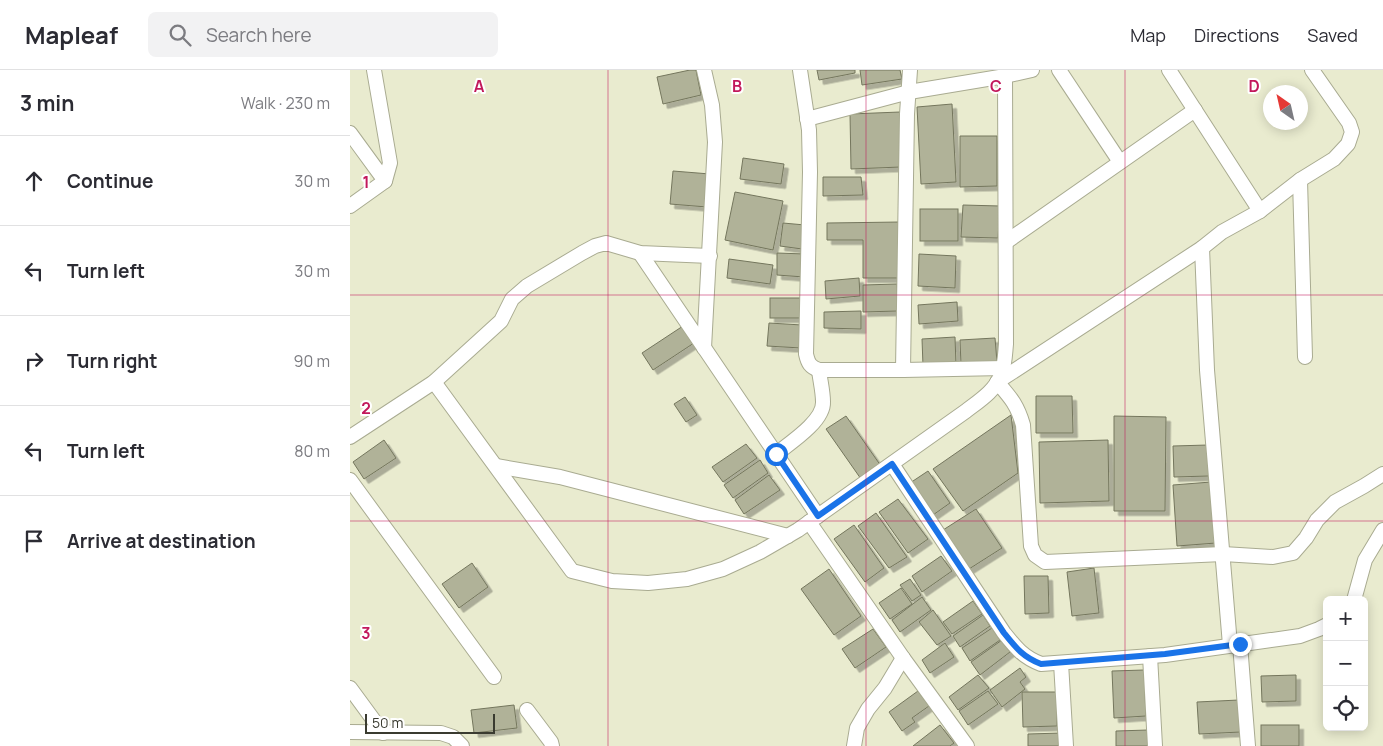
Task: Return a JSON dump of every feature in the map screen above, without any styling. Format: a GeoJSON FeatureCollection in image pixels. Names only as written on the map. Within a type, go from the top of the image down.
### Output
{"type":"FeatureCollection","features":[{"type":"Feature","properties":{"kind":"street"},"geometry":{"type":"LineString","coordinates":[[350,206],[385,181],[390,163],[374,70]]}},
{"type":"Feature","properties":{"kind":"street"},"geometry":{"type":"LineString","coordinates":[[704,70],[715,126],[704,348]]}},
{"type":"Feature","properties":{"kind":"street"},"geometry":{"type":"LineString","coordinates":[[800,70],[809,130],[807,362],[819,370],[1004,368]]}},
{"type":"Feature","properties":{"kind":"street"},"geometry":{"type":"LineString","coordinates":[[903,370],[907,114],[910,70]]}},
{"type":"Feature","properties":{"kind":"street"},"geometry":{"type":"LineString","coordinates":[[808,119],[909,92],[1032,70]]}},
{"type":"Feature","properties":{"kind":"street"},"geometry":{"type":"LineString","coordinates":[[1059,70],[1120,162]]}},
{"type":"Feature","properties":{"kind":"street"},"geometry":{"type":"LineString","coordinates":[[1169,70],[1260,211]]}},
{"type":"Feature","properties":{"kind":"street"},"geometry":{"type":"LineString","coordinates":[[996,382],[1202,248],[1222,232],[1260,211],[1300,180],[1334,159],[1348,144],[1352,132],[1349,123],[1312,70]]}},
{"type":"Feature","properties":{"kind":"street"},"geometry":{"type":"LineString","coordinates":[[434,382],[572,571],[612,581],[648,583],[687,579],[722,569],[760,552],[814,519],[973,405],[988,394],[1001,376],[1004,368],[1006,344],[1005,76]]}},
{"type":"Feature","properties":{"kind":"street"},"geometry":{"type":"LineString","coordinates":[[1006,242],[1195,110]]}},
{"type":"Feature","properties":{"kind":"street"},"geometry":{"type":"LineString","coordinates":[[350,133],[385,181]]}},
{"type":"Feature","properties":{"kind":"street"},"geometry":{"type":"LineString","coordinates":[[1300,180],[1305,357]]}},
{"type":"Feature","properties":{"kind":"street"},"geometry":{"type":"LineString","coordinates":[[350,437],[434,382],[501,322],[512,299],[527,286],[582,252],[595,246],[606,244],[640,253],[710,256]]}},
{"type":"Feature","properties":{"kind":"street"},"geometry":{"type":"LineString","coordinates":[[1202,248],[1207,370],[1223,554],[1248,746]]}},
{"type":"Feature","properties":{"kind":"street"},"geometry":{"type":"LineString","coordinates":[[640,253],[776,454],[814,519],[903,658],[967,746]]}},
{"type":"Feature","properties":{"kind":"street"},"geometry":{"type":"LineString","coordinates":[[776,454],[808,429],[819,415],[824,404],[819,370]]}},
{"type":"Feature","properties":{"kind":"street"},"geometry":{"type":"LineString","coordinates":[[996,382],[1014,402],[1023,424],[1031,546],[1035,555],[1045,562],[1223,554],[1273,557],[1293,553],[1306,538],[1317,520],[1335,502],[1383,474]]}},
{"type":"Feature","properties":{"kind":"street"},"geometry":{"type":"LineString","coordinates":[[892,464],[1004,633],[1028,659],[1041,664],[1150,656],[1235,645],[1300,636],[1323,627]]}},
{"type":"Feature","properties":{"kind":"street"},"geometry":{"type":"LineString","coordinates":[[496,466],[560,477],[788,536]]}},
{"type":"Feature","properties":{"kind":"street"},"geometry":{"type":"LineString","coordinates":[[350,480],[494,677]]}},
{"type":"Feature","properties":{"kind":"street"},"geometry":{"type":"LineString","coordinates":[[1355,596],[1366,560],[1383,530]]}},
{"type":"Feature","properties":{"kind":"street"},"geometry":{"type":"LineString","coordinates":[[1150,656],[1155,746]]}},
{"type":"Feature","properties":{"kind":"street"},"geometry":{"type":"LineString","coordinates":[[854,746],[857,728],[903,658]]}},
{"type":"Feature","properties":{"kind":"street"},"geometry":{"type":"LineString","coordinates":[[1061,663],[1066,746]]}},
{"type":"Feature","properties":{"kind":"street"},"geometry":{"type":"LineString","coordinates":[[350,688],[384,733]]}},
{"type":"Feature","properties":{"kind":"street"},"geometry":{"type":"LineString","coordinates":[[527,710],[552,746]]}},
{"type":"Feature","properties":{"kind":"street"},"geometry":{"type":"LineString","coordinates":[[351,737],[384,733],[441,733],[453,737],[462,746]]}},
{"type":"Feature","properties":{"kind":"building"},"geometry":{"type":"Polygon","coordinates":[[[696,70],[701,95],[663,104],[657,77],[696,70]]]}},
{"type":"Feature","properties":{"kind":"building"},"geometry":{"type":"Polygon","coordinates":[[[817,70],[855,70],[855,73],[819,80],[817,70]]]}},
{"type":"Feature","properties":{"kind":"building"},"geometry":{"type":"Polygon","coordinates":[[[860,70],[900,70],[902,79],[862,85],[860,70]]]}},
{"type":"Feature","properties":{"kind":"building"},"geometry":{"type":"Polygon","coordinates":[[[952,104],[956,182],[921,184],[917,107],[952,104]]]}},
{"type":"Feature","properties":{"kind":"building"},"geometry":{"type":"Polygon","coordinates":[[[900,112],[901,167],[851,169],[850,114],[900,112]]]}},
{"type":"Feature","properties":{"kind":"building"},"geometry":{"type":"Polygon","coordinates":[[[960,136],[997,136],[997,186],[960,187],[960,136]]]}},
{"type":"Feature","properties":{"kind":"building"},"geometry":{"type":"Polygon","coordinates":[[[743,158],[784,164],[781,184],[740,179],[743,158]]]}},
{"type":"Feature","properties":{"kind":"building"},"geometry":{"type":"Polygon","coordinates":[[[673,171],[710,174],[707,207],[670,204],[673,171]]]}},
{"type":"Feature","properties":{"kind":"building"},"geometry":{"type":"Polygon","coordinates":[[[823,177],[861,177],[863,195],[823,196],[823,177]]]}},
{"type":"Feature","properties":{"kind":"building"},"geometry":{"type":"Polygon","coordinates":[[[735,192],[783,201],[773,250],[725,240],[735,192]]]}},
{"type":"Feature","properties":{"kind":"building"},"geometry":{"type":"Polygon","coordinates":[[[963,205],[1000,206],[998,238],[961,237],[963,205]]]}},
{"type":"Feature","properties":{"kind":"building"},"geometry":{"type":"Polygon","coordinates":[[[920,209],[958,209],[958,241],[920,241],[920,209]]]}},
{"type":"Feature","properties":{"kind":"building"},"geometry":{"type":"Polygon","coordinates":[[[900,222],[901,278],[863,278],[863,240],[827,240],[827,223],[900,222]]]}},
{"type":"Feature","properties":{"kind":"building"},"geometry":{"type":"Polygon","coordinates":[[[783,223],[805,225],[802,249],[780,246],[783,223]]]}},
{"type":"Feature","properties":{"kind":"building"},"geometry":{"type":"Polygon","coordinates":[[[777,253],[805,254],[804,277],[777,275],[777,253]]]}},
{"type":"Feature","properties":{"kind":"building"},"geometry":{"type":"Polygon","coordinates":[[[919,254],[956,256],[955,288],[918,286],[919,254]]]}},
{"type":"Feature","properties":{"kind":"building"},"geometry":{"type":"Polygon","coordinates":[[[729,259],[773,265],[770,284],[727,278],[729,259]]]}},
{"type":"Feature","properties":{"kind":"building"},"geometry":{"type":"Polygon","coordinates":[[[859,278],[860,296],[826,299],[825,281],[859,278]]]}},
{"type":"Feature","properties":{"kind":"building"},"geometry":{"type":"Polygon","coordinates":[[[897,284],[898,311],[863,312],[863,285],[897,284]]]}},
{"type":"Feature","properties":{"kind":"building"},"geometry":{"type":"Polygon","coordinates":[[[770,298],[802,298],[802,318],[770,318],[770,298]]]}},
{"type":"Feature","properties":{"kind":"building"},"geometry":{"type":"Polygon","coordinates":[[[957,302],[958,321],[919,324],[918,305],[957,302]]]}},
{"type":"Feature","properties":{"kind":"building"},"geometry":{"type":"Polygon","coordinates":[[[861,311],[861,329],[824,328],[824,312],[861,311]]]}},
{"type":"Feature","properties":{"kind":"building"},"geometry":{"type":"Polygon","coordinates":[[[769,323],[802,325],[801,348],[767,346],[769,323]]]}},
{"type":"Feature","properties":{"kind":"building"},"geometry":{"type":"Polygon","coordinates":[[[683,326],[694,343],[653,370],[642,353],[683,326]]]}},
{"type":"Feature","properties":{"kind":"building"},"geometry":{"type":"Polygon","coordinates":[[[955,337],[956,365],[923,366],[922,339],[955,337]]]}},
{"type":"Feature","properties":{"kind":"building"},"geometry":{"type":"Polygon","coordinates":[[[995,338],[997,362],[961,365],[960,340],[995,338]]]}},
{"type":"Feature","properties":{"kind":"building"},"geometry":{"type":"Polygon","coordinates":[[[1036,396],[1072,396],[1073,433],[1036,433],[1036,396]]]}},
{"type":"Feature","properties":{"kind":"building"},"geometry":{"type":"Polygon","coordinates":[[[685,397],[697,415],[686,422],[674,404],[685,397]]]}},
{"type":"Feature","properties":{"kind":"building"},"geometry":{"type":"Polygon","coordinates":[[[1011,415],[1018,473],[963,511],[933,469],[1011,415]]]}},
{"type":"Feature","properties":{"kind":"building"},"geometry":{"type":"Polygon","coordinates":[[[846,416],[881,466],[861,479],[826,429],[846,416]]]}},
{"type":"Feature","properties":{"kind":"building"},"geometry":{"type":"Polygon","coordinates":[[[1114,416],[1166,417],[1165,511],[1114,511],[1114,416]]]}},
{"type":"Feature","properties":{"kind":"building"},"geometry":{"type":"Polygon","coordinates":[[[384,440],[396,458],[364,479],[353,462],[384,440]]]}},
{"type":"Feature","properties":{"kind":"building"},"geometry":{"type":"Polygon","coordinates":[[[1108,440],[1109,501],[1040,503],[1039,442],[1108,440]]]}},
{"type":"Feature","properties":{"kind":"building"},"geometry":{"type":"Polygon","coordinates":[[[746,444],[757,458],[723,482],[712,467],[746,444]]]}},
{"type":"Feature","properties":{"kind":"building"},"geometry":{"type":"Polygon","coordinates":[[[1208,445],[1209,476],[1174,477],[1173,446],[1208,445]]]}},
{"type":"Feature","properties":{"kind":"building"},"geometry":{"type":"Polygon","coordinates":[[[760,460],[768,473],[733,498],[724,485],[760,460]]]}},
{"type":"Feature","properties":{"kind":"building"},"geometry":{"type":"Polygon","coordinates":[[[928,471],[950,503],[933,515],[910,483],[928,471]]]}},
{"type":"Feature","properties":{"kind":"building"},"geometry":{"type":"Polygon","coordinates":[[[769,475],[780,490],[744,514],[735,500],[769,475]]]}},
{"type":"Feature","properties":{"kind":"building"},"geometry":{"type":"Polygon","coordinates":[[[1211,482],[1216,543],[1177,546],[1173,485],[1211,482]]]}},
{"type":"Feature","properties":{"kind":"building"},"geometry":{"type":"Polygon","coordinates":[[[898,499],[928,539],[908,553],[879,512],[898,499]]]}},
{"type":"Feature","properties":{"kind":"building"},"geometry":{"type":"Polygon","coordinates":[[[976,509],[1002,548],[969,569],[943,530],[976,509]]]}},
{"type":"Feature","properties":{"kind":"building"},"geometry":{"type":"Polygon","coordinates":[[[876,513],[907,557],[889,568],[858,526],[876,513]]]}},
{"type":"Feature","properties":{"kind":"building"},"geometry":{"type":"Polygon","coordinates":[[[854,525],[884,568],[865,582],[834,539],[854,525]]]}},
{"type":"Feature","properties":{"kind":"building"},"geometry":{"type":"Polygon","coordinates":[[[941,556],[952,571],[922,592],[912,576],[941,556]]]}},
{"type":"Feature","properties":{"kind":"building"},"geometry":{"type":"Polygon","coordinates":[[[472,563],[488,587],[459,608],[442,584],[472,563]]]}},
{"type":"Feature","properties":{"kind":"building"},"geometry":{"type":"Polygon","coordinates":[[[1094,568],[1099,613],[1072,616],[1067,572],[1094,568]]]}},
{"type":"Feature","properties":{"kind":"building"},"geometry":{"type":"Polygon","coordinates":[[[829,569],[861,616],[834,635],[801,589],[829,569]]]}},
{"type":"Feature","properties":{"kind":"building"},"geometry":{"type":"Polygon","coordinates":[[[1024,576],[1048,576],[1049,613],[1025,614],[1024,576]]]}},
{"type":"Feature","properties":{"kind":"building"},"geometry":{"type":"Polygon","coordinates":[[[910,579],[921,595],[912,601],[900,585],[910,579]]]}},
{"type":"Feature","properties":{"kind":"building"},"geometry":{"type":"Polygon","coordinates":[[[901,588],[912,604],[890,619],[879,603],[901,588]]]}},
{"type":"Feature","properties":{"kind":"building"},"geometry":{"type":"Polygon","coordinates":[[[922,597],[931,610],[900,632],[892,620],[922,597]]]}},
{"type":"Feature","properties":{"kind":"building"},"geometry":{"type":"Polygon","coordinates":[[[973,601],[982,614],[952,634],[943,622],[973,601]]]}},
{"type":"Feature","properties":{"kind":"building"},"geometry":{"type":"Polygon","coordinates":[[[933,610],[951,636],[937,645],[919,622],[933,610]]]}},
{"type":"Feature","properties":{"kind":"building"},"geometry":{"type":"Polygon","coordinates":[[[983,615],[990,626],[960,647],[953,636],[983,615]]]}},
{"type":"Feature","properties":{"kind":"building"},"geometry":{"type":"Polygon","coordinates":[[[992,628],[1000,640],[970,661],[962,648],[992,628]]]}},
{"type":"Feature","properties":{"kind":"building"},"geometry":{"type":"Polygon","coordinates":[[[873,629],[886,647],[855,668],[842,649],[873,629]]]}},
{"type":"Feature","properties":{"kind":"building"},"geometry":{"type":"Polygon","coordinates":[[[1002,640],[1010,652],[980,675],[971,662],[1002,640]]]}},
{"type":"Feature","properties":{"kind":"building"},"geometry":{"type":"Polygon","coordinates":[[[945,643],[954,657],[930,673],[922,660],[945,643]]]}},
{"type":"Feature","properties":{"kind":"building"},"geometry":{"type":"Polygon","coordinates":[[[1020,668],[1026,677],[1020,682],[1025,689],[1002,707],[990,690],[1020,668]]]}},
{"type":"Feature","properties":{"kind":"building"},"geometry":{"type":"Polygon","coordinates":[[[1144,670],[1146,716],[1114,718],[1112,671],[1144,670]]]}},
{"type":"Feature","properties":{"kind":"building"},"geometry":{"type":"Polygon","coordinates":[[[978,675],[989,688],[958,710],[949,697],[978,675]]]}},
{"type":"Feature","properties":{"kind":"building"},"geometry":{"type":"Polygon","coordinates":[[[1296,675],[1296,701],[1262,702],[1261,676],[1296,675]]]}},
{"type":"Feature","properties":{"kind":"building"},"geometry":{"type":"Polygon","coordinates":[[[918,691],[929,706],[912,718],[915,722],[902,731],[889,712],[918,691]]]}},
{"type":"Feature","properties":{"kind":"building"},"geometry":{"type":"Polygon","coordinates":[[[988,691],[998,704],[968,725],[959,711],[988,691]]]}},
{"type":"Feature","properties":{"kind":"building"},"geometry":{"type":"Polygon","coordinates":[[[1022,692],[1057,692],[1057,726],[1023,727],[1022,692]]]}},
{"type":"Feature","properties":{"kind":"building"},"geometry":{"type":"Polygon","coordinates":[[[1239,700],[1241,732],[1199,734],[1197,702],[1239,700]]]}},
{"type":"Feature","properties":{"kind":"building"},"geometry":{"type":"Polygon","coordinates":[[[514,705],[517,728],[474,733],[471,710],[514,705]]]}},
{"type":"Feature","properties":{"kind":"building"},"geometry":{"type":"Polygon","coordinates":[[[940,725],[954,743],[950,746],[913,746],[940,725]]]}},
{"type":"Feature","properties":{"kind":"building"},"geometry":{"type":"Polygon","coordinates":[[[1261,725],[1299,725],[1299,746],[1261,746],[1261,725]]]}},
{"type":"Feature","properties":{"kind":"building"},"geometry":{"type":"Polygon","coordinates":[[[1148,730],[1148,746],[1116,746],[1116,731],[1148,730]]]}},
{"type":"Feature","properties":{"kind":"building"},"geometry":{"type":"Polygon","coordinates":[[[1062,733],[1062,746],[1028,746],[1028,734],[1062,733]]]}},
{"type":"Feature","properties":{"kind":"route"},"geometry":{"type":"LineString","coordinates":[[776,454],[818,516],[892,464],[1004,633],[1028,659],[1041,664],[1165,654],[1240,644]]}}]}
